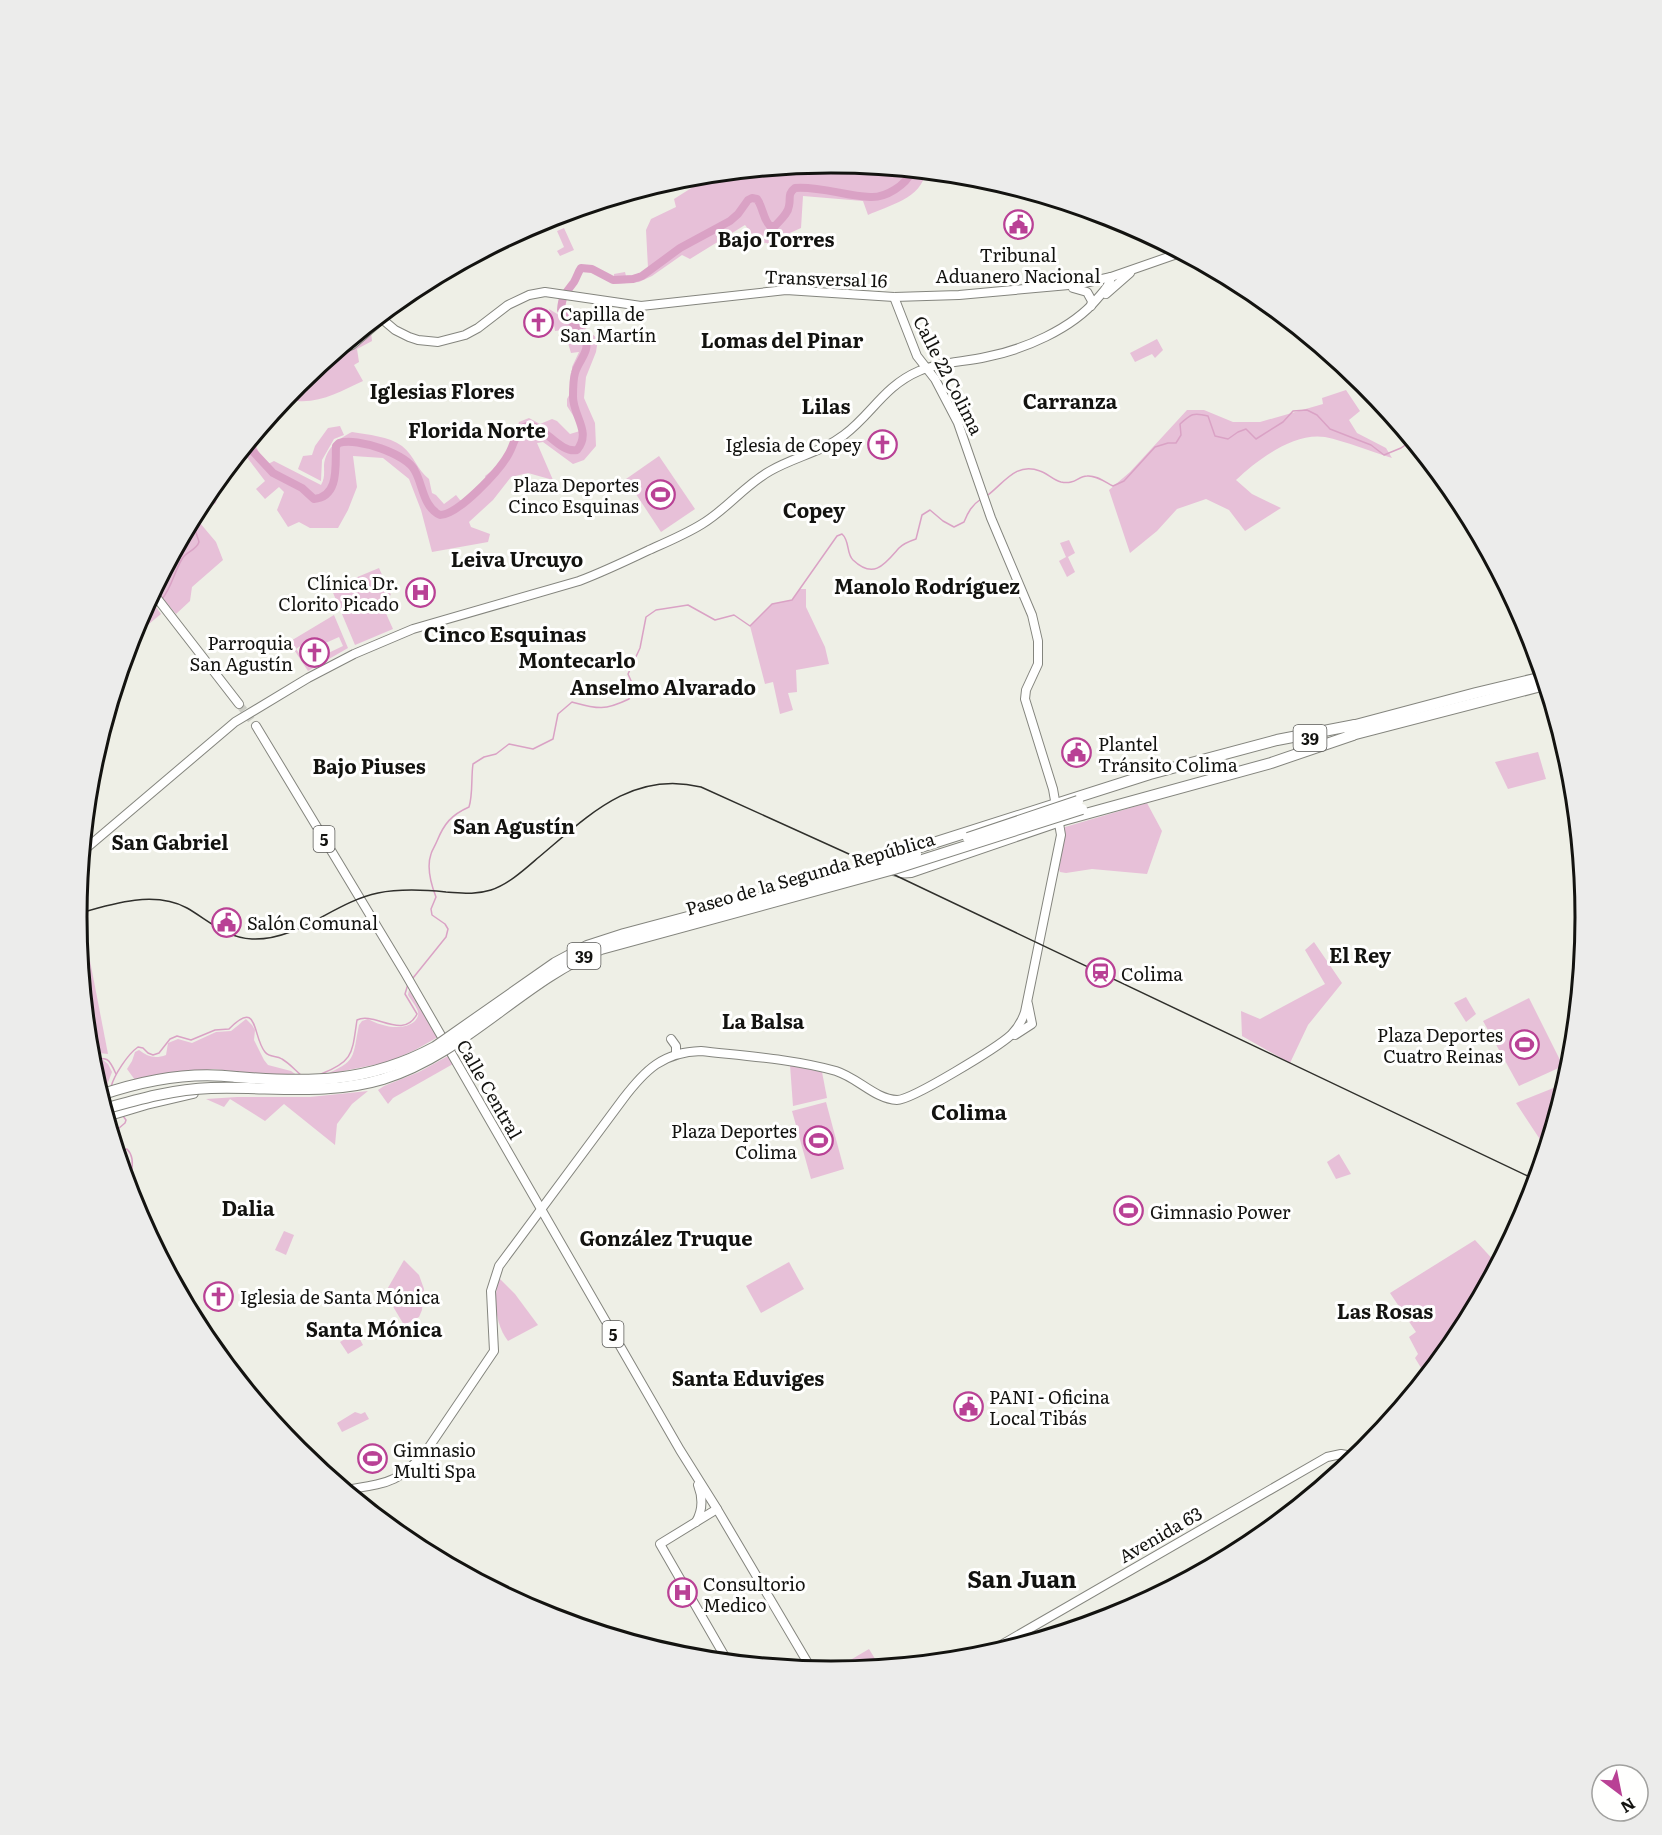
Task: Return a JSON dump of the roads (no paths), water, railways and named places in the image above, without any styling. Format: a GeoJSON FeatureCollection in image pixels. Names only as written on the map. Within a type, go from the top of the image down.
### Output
{"type":"FeatureCollection","features":[{"type":"Feature","properties":{"kind":"highway"},"geometry":{"type":"LineString","coordinates":[[1476,693],[1534,673]]}},
{"type":"Feature","properties":{"kind":"highway","name":"Paseo de la Segunda República"},"geometry":{"type":"LineString","coordinates":[[108,1094],[143,1082],[195,1074],[323,1080],[379,1070],[419,1056],[435,1047],[555,963],[587,946],[895,861],[1080,805],[1354,730],[1476,693],[1536,679]]}},
{"type":"Feature","properties":{"kind":"highway","name":"Paseo de la Segunda República"},"geometry":{"type":"LineString","coordinates":[[1354,730],[1539,687]]}},
{"type":"Feature","properties":{"kind":"highway"},"geometry":{"type":"LineString","coordinates":[[1354,730],[1271,762],[1060,821],[911,872],[894,871],[889,865],[891,859],[901,853],[1150,774],[1277,740],[1354,730]]}},
{"type":"Feature","properties":{"kind":"highway","name":"Paseo de la Segunda República"},"geometry":{"type":"LineString","coordinates":[[112,1111],[176,1091],[198,1088],[322,1089],[349,1087],[384,1079],[434,1057],[556,972],[601,949],[885,872],[1080,805]]}},
{"type":"Feature","properties":{"kind":"main road","name":"Transversal 16"},"geometry":{"type":"LineString","coordinates":[[386,322],[403,335],[431,342],[449,340],[465,334],[478,328],[508,305],[529,295],[545,292],[641,306],[786,290],[894,297],[959,295],[1064,286],[1111,277],[1171,256]]}},
{"type":"Feature","properties":{"kind":"main road"},"geometry":{"type":"LineString","coordinates":[[91,844],[235,722],[308,678],[354,654],[413,629],[579,581],[704,523],[761,476],[832,444],[892,387],[926,368],[1010,351],[1059,329],[1091,306],[1133,270]]}},
{"type":"Feature","properties":{"kind":"main road"},"geometry":{"type":"LineString","coordinates":[[1091,306],[1112,280],[1111,277]]}},
{"type":"Feature","properties":{"kind":"main road"},"geometry":{"type":"LineString","coordinates":[[1064,286],[1087,292],[1092,301],[1091,306]]}},
{"type":"Feature","properties":{"kind":"main road","name":"Calle 22 Colima"},"geometry":{"type":"LineString","coordinates":[[894,297],[917,356],[935,380],[958,423],[986,503],[1032,615],[1038,641],[1038,664],[1029,682],[1025,699],[1057,802]]}},
{"type":"Feature","properties":{"kind":"main road"},"geometry":{"type":"LineString","coordinates":[[158,601],[238,704]]}},
{"type":"Feature","properties":{"kind":"main road"},"geometry":{"type":"LineString","coordinates":[[192,645],[235,708],[235,722]]}},
{"type":"Feature","properties":{"kind":"main road","name":"Calle Central"},"geometry":{"type":"LineString","coordinates":[[256,726],[405,973],[692,1471],[806,1660]]}},
{"type":"Feature","properties":{"kind":"main road"},"geometry":{"type":"LineString","coordinates":[[1004,1041],[1017,1029],[1025,1012],[1061,835],[1057,802]]}},
{"type":"Feature","properties":{"kind":"main road"},"geometry":{"type":"LineString","coordinates":[[354,1489],[395,1480],[417,1461],[451,1416],[494,1351],[491,1291],[497,1272],[508,1252],[638,1080],[652,1067],[677,1053],[701,1051],[829,1069],[853,1078],[882,1097],[907,1099],[1032,1024],[1027,999]]}},
{"type":"Feature","properties":{"kind":"main road"},"geometry":{"type":"LineString","coordinates":[[671,1039],[676,1046],[677,1053]]}},
{"type":"Feature","properties":{"kind":"main road"},"geometry":{"type":"LineString","coordinates":[[677,1053],[680,1042]]}},
{"type":"Feature","properties":{"kind":"main road","name":"Avenida 63"},"geometry":{"type":"LineString","coordinates":[[1012,1639],[1327,1457],[1346,1455]]}},
{"type":"Feature","properties":{"kind":"main road","name":"Calle Central"},"geometry":{"type":"LineString","coordinates":[[692,1471],[702,1500],[700,1515],[696,1522]]}},
{"type":"Feature","properties":{"kind":"main road"},"geometry":{"type":"LineString","coordinates":[[717,1509],[660,1544],[723,1653]]}},
{"type":"Feature","properties":{"kind":"waterway"},"geometry":{"type":"LineString","coordinates":[[252,451],[273,473],[302,488],[314,499],[322,497],[332,486],[336,446],[339,443],[357,442],[381,448],[410,465],[434,511],[440,515],[448,513],[467,500],[496,471],[524,427],[537,428],[570,450],[577,450],[581,443],[583,437],[574,404],[573,385],[586,343],[580,330],[561,310],[563,297],[581,268],[592,269],[613,280],[633,279],[642,276],[680,248],[730,221],[752,198],[757,199],[770,226],[775,226],[787,212],[790,194],[795,188],[814,188],[876,197],[895,190],[908,178]]}},
{"type":"Feature","properties":{"kind":"waterway"},"geometry":{"type":"LineString","coordinates":[[988,495],[1011,475],[1024,469],[1040,471],[1061,482],[1070,482],[1090,476],[1113,486],[1124,481],[1155,447],[1176,443],[1181,435],[1180,424],[1195,414],[1208,416],[1215,436],[1228,439],[1246,429],[1256,439],[1283,422],[1293,411],[1307,410],[1317,415],[1330,429],[1371,445],[1384,455],[1405,445]]}},
{"type":"Feature","properties":{"kind":"waterway"},"geometry":{"type":"LineString","coordinates":[[413,978],[446,937],[448,929],[445,924],[432,915],[431,909],[436,897],[429,865],[432,851],[445,825],[457,813],[469,807],[473,764],[484,757],[496,754],[509,744],[533,749],[553,739],[558,714],[572,702],[601,708],[629,699],[632,683],[628,674],[640,648],[646,617],[656,610],[688,605],[715,620],[734,615],[750,626],[772,604],[792,600],[837,536],[842,534],[849,554],[860,566],[867,569],[879,568],[899,548],[916,539],[922,515],[930,510],[954,527],[964,522],[971,509],[981,499]]}},
{"type":"Feature","properties":{"kind":"waterway"},"geometry":{"type":"LineString","coordinates":[[162,599],[182,559],[199,542],[196,531]]}},
{"type":"Feature","properties":{"kind":"waterway"},"geometry":{"type":"LineString","coordinates":[[321,1074],[346,1060],[354,1041],[357,1020],[372,1019],[396,1025],[411,1022],[417,1014],[405,994],[408,984]]}},
{"type":"Feature","properties":{"kind":"waterway"},"geometry":{"type":"LineString","coordinates":[[111,1087],[122,1065],[138,1047],[153,1055],[159,1053],[170,1039],[177,1036],[191,1040],[215,1030],[229,1029],[245,1017],[250,1018],[253,1023],[265,1052],[285,1061],[301,1075]]}},
{"type":"Feature","properties":{"kind":"waterway"},"geometry":{"type":"LineString","coordinates":[[100,1058],[112,1065],[116,1074]]}},
{"type":"Feature","properties":{"kind":"waterway"},"geometry":{"type":"LineString","coordinates":[[118,1129],[125,1123],[123,1116]]}},
{"type":"Feature","properties":{"kind":"waterway"},"geometry":{"type":"LineString","coordinates":[[124,1150],[127,1149],[132,1158],[131,1170]]}},
{"type":"Feature","properties":{"kind":"tunnel"},"geometry":{"type":"LineString","coordinates":[[239,704],[256,726]]}},
{"type":"Feature","properties":{"kind":"railway"},"geometry":{"type":"LineString","coordinates":[[87,911],[132,900],[161,900],[187,908],[218,928],[234,935],[252,939],[269,938],[300,928],[346,904],[378,893],[412,890],[479,893],[491,890],[516,876],[575,826],[612,800],[653,785],[676,783],[701,787],[882,869],[1528,1176]]}},
{"type":"Feature","properties":{"kind":"place","name":"Tribunal Aduanero Nacional"},"geometry":{"type":"Point","coordinates":[1018,225]}},
{"type":"Feature","properties":{"kind":"place","name":"Capilla de San Martín"},"geometry":{"type":"Point","coordinates":[539,323]}},
{"type":"Feature","properties":{"kind":"place","name":"Iglesia de Copey"},"geometry":{"type":"Point","coordinates":[883,444]}},
{"type":"Feature","properties":{"kind":"place","name":"Plaza Deportes Cinco Esquinas"},"geometry":{"type":"Point","coordinates":[660,494]}},
{"type":"Feature","properties":{"kind":"place","name":"Clínica Dr. Clorito Picado"},"geometry":{"type":"Point","coordinates":[420,592]}},
{"type":"Feature","properties":{"kind":"place","name":"Parroquia San Agustín"},"geometry":{"type":"Point","coordinates":[314,652]}},
{"type":"Feature","properties":{"kind":"place","name":"Plantel Tránsito Colima"},"geometry":{"type":"Point","coordinates":[1077,753]}},
{"type":"Feature","properties":{"kind":"place","name":"Salón Comunal"},"geometry":{"type":"Point","coordinates":[226,922]}},
{"type":"Feature","properties":{"kind":"place","name":"Colima"},"geometry":{"type":"Point","coordinates":[1100,973]}},
{"type":"Feature","properties":{"kind":"place","name":"Plaza Deportes Cuatro Reinas"},"geometry":{"type":"Point","coordinates":[1524,1044]}},
{"type":"Feature","properties":{"kind":"place","name":"Plaza Deportes Colima"},"geometry":{"type":"Point","coordinates":[818,1140]}},
{"type":"Feature","properties":{"kind":"place","name":"Gimnasio Power"},"geometry":{"type":"Point","coordinates":[1129,1211]}},
{"type":"Feature","properties":{"kind":"place","name":"Iglesia de Santa Mónica"},"geometry":{"type":"Point","coordinates":[219,1296]}},
{"type":"Feature","properties":{"kind":"place","name":"PANI - Oficina Local Tibás"},"geometry":{"type":"Point","coordinates":[968,1406]}},
{"type":"Feature","properties":{"kind":"place","name":"Gimnasio Multi Spa"},"geometry":{"type":"Point","coordinates":[372,1459]}},
{"type":"Feature","properties":{"kind":"place","name":"Consultorio Medico"},"geometry":{"type":"Point","coordinates":[682,1593]}},
{"type":"Feature","properties":{"kind":"district","name":"Bajo Torres"},"geometry":{"type":"Point","coordinates":[776,238]}},
{"type":"Feature","properties":{"kind":"district","name":"Lomas del Pinar"},"geometry":{"type":"Point","coordinates":[782,339]}},
{"type":"Feature","properties":{"kind":"district","name":"Iglesias Flores"},"geometry":{"type":"Point","coordinates":[442,390]}},
{"type":"Feature","properties":{"kind":"district","name":"Carranza"},"geometry":{"type":"Point","coordinates":[1070,400]}},
{"type":"Feature","properties":{"kind":"district","name":"Lilas"},"geometry":{"type":"Point","coordinates":[826,405]}},
{"type":"Feature","properties":{"kind":"district","name":"Florida Norte"},"geometry":{"type":"Point","coordinates":[477,429]}},
{"type":"Feature","properties":{"kind":"district","name":"Copey"},"geometry":{"type":"Point","coordinates":[814,509]}},
{"type":"Feature","properties":{"kind":"district","name":"Leiva Urcuyo"},"geometry":{"type":"Point","coordinates":[517,558]}},
{"type":"Feature","properties":{"kind":"district","name":"Manolo Rodríguez"},"geometry":{"type":"Point","coordinates":[927,585]}},
{"type":"Feature","properties":{"kind":"district","name":"Cinco Esquinas"},"geometry":{"type":"Point","coordinates":[505,632]}},
{"type":"Feature","properties":{"kind":"district","name":"Montecarlo"},"geometry":{"type":"Point","coordinates":[577,659]}},
{"type":"Feature","properties":{"kind":"district","name":"Anselmo Alvarado"},"geometry":{"type":"Point","coordinates":[663,686]}},
{"type":"Feature","properties":{"kind":"district","name":"Bajo Piuses"},"geometry":{"type":"Point","coordinates":[369,765]}},
{"type":"Feature","properties":{"kind":"district","name":"San Agustín"},"geometry":{"type":"Point","coordinates":[514,825]}},
{"type":"Feature","properties":{"kind":"district","name":"San Gabriel"},"geometry":{"type":"Point","coordinates":[170,841]}},
{"type":"Feature","properties":{"kind":"district","name":"El Rey"},"geometry":{"type":"Point","coordinates":[1360,954]}},
{"type":"Feature","properties":{"kind":"district","name":"La Balsa"},"geometry":{"type":"Point","coordinates":[763,1020]}},
{"type":"Feature","properties":{"kind":"district","name":"Colima"},"geometry":{"type":"Point","coordinates":[969,1110]}},
{"type":"Feature","properties":{"kind":"district","name":"Dalia"},"geometry":{"type":"Point","coordinates":[248,1207]}},
{"type":"Feature","properties":{"kind":"district","name":"González Truque"},"geometry":{"type":"Point","coordinates":[666,1237]}},
{"type":"Feature","properties":{"kind":"district","name":"Las Rosas"},"geometry":{"type":"Point","coordinates":[1385,1310]}},
{"type":"Feature","properties":{"kind":"district","name":"Santa Mónica"},"geometry":{"type":"Point","coordinates":[374,1328]}},
{"type":"Feature","properties":{"kind":"district","name":"Santa Eduviges"},"geometry":{"type":"Point","coordinates":[748,1377]}},
{"type":"Feature","properties":{"kind":"district","name":"San Juan"},"geometry":{"type":"Point","coordinates":[1022,1577]}}]}
